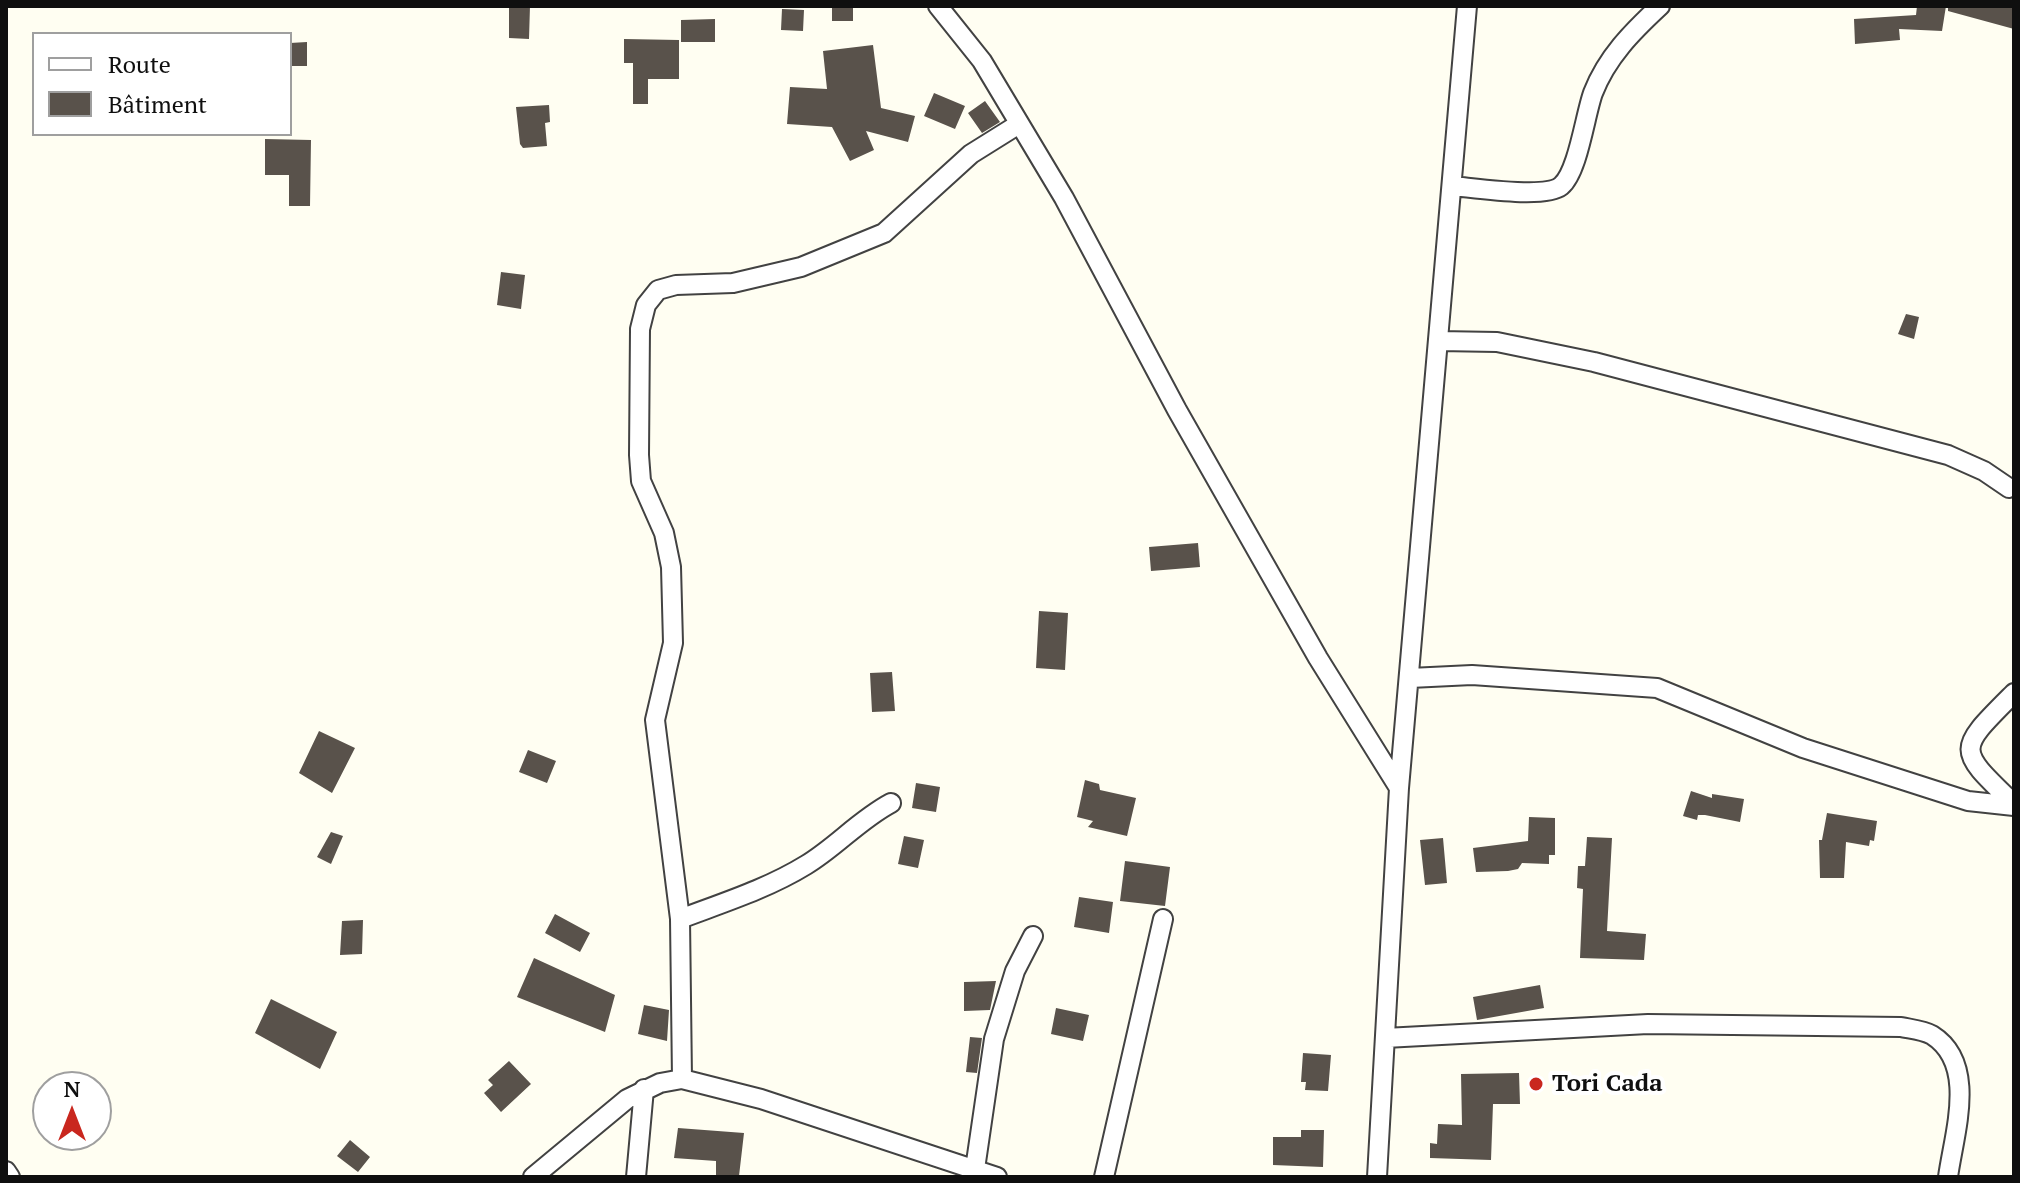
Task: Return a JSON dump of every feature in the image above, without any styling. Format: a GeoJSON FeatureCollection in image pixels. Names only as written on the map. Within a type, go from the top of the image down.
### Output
{"type":"FeatureCollection","features":[{"type":"Feature","properties":{"kind":"street"},"geometry":{"type":"LineString","coordinates":[[938,6],[982,61],[1318,658],[1399,788]]}},
{"type":"Feature","properties":{"kind":"street"},"geometry":{"type":"LineString","coordinates":[[1377,1177],[1399,788],[1467,6]]}},
{"type":"Feature","properties":{"kind":"street"},"geometry":{"type":"LineString","coordinates":[[1452,186],[1546,192],[1561,186],[1569,174],[1594,92],[1608,63],[1628,36],[1660,6]]}},
{"type":"Feature","properties":{"kind":"street"},"geometry":{"type":"LineString","coordinates":[[682,1079],[680,919],[655,720],[672,652],[671,567],[664,533],[641,481],[639,455],[640,329],[646,305],[658,290],[676,285],[733,283],[801,267],[884,233],[971,154],[1019,124]]}},
{"type":"Feature","properties":{"kind":"street"},"geometry":{"type":"LineString","coordinates":[[1439,341],[1497,342],[1594,362],[1948,455],[1984,471],[2009,488]]}},
{"type":"Feature","properties":{"kind":"street"},"geometry":{"type":"LineString","coordinates":[[1410,678],[1472,675],[1657,688],[1803,748],[1968,801],[2014,805]]}},
{"type":"Feature","properties":{"kind":"street"},"geometry":{"type":"LineString","coordinates":[[2014,693],[1987,721],[1969,750],[1971,762],[2014,805]]}},
{"type":"Feature","properties":{"kind":"street"},"geometry":{"type":"LineString","coordinates":[[680,919],[756,890],[807,864],[866,817],[891,803]]}},
{"type":"Feature","properties":{"kind":"street"},"geometry":{"type":"LineString","coordinates":[[1104,1177],[1163,919]]}},
{"type":"Feature","properties":{"kind":"street"},"geometry":{"type":"LineString","coordinates":[[975,1169],[994,1039],[1015,971],[1033,936]]}},
{"type":"Feature","properties":{"kind":"street"},"geometry":{"type":"LineString","coordinates":[[1385,1038],[1648,1024],[1901,1027],[1930,1034],[1951,1053],[1960,1087],[1948,1177]]}},
{"type":"Feature","properties":{"kind":"street"},"geometry":{"type":"LineString","coordinates":[[533,1177],[644,1089],[682,1079],[761,1099],[997,1177]]}},
{"type":"Feature","properties":{"kind":"street"},"geometry":{"type":"LineString","coordinates":[[636,1177],[644,1089]]}},
{"type":"Feature","properties":{"kind":"street"},"geometry":{"type":"LineString","coordinates":[[6,1171],[10,1177]]}},
{"type":"Feature","properties":{"kind":"building"},"geometry":{"type":"Polygon","coordinates":[[[509,6],[530,6],[529,39],[509,38],[509,6]]]}},
{"type":"Feature","properties":{"kind":"building"},"geometry":{"type":"Polygon","coordinates":[[[832,6],[853,6],[853,21],[832,21],[832,6]]]}},
{"type":"Feature","properties":{"kind":"building"},"geometry":{"type":"Polygon","coordinates":[[[1917,6],[1946,6],[1942,31],[1899,29],[1900,40],[1855,44],[1854,19],[1916,15],[1917,6]]]}},
{"type":"Feature","properties":{"kind":"building"},"geometry":{"type":"Polygon","coordinates":[[[1948,6],[2014,6],[2014,29],[1948,11],[1948,6]]]}},
{"type":"Feature","properties":{"kind":"building"},"geometry":{"type":"Polygon","coordinates":[[[782,9],[804,10],[803,31],[781,30],[782,9]]]}},
{"type":"Feature","properties":{"kind":"building"},"geometry":{"type":"Polygon","coordinates":[[[715,19],[715,42],[681,42],[681,20],[715,19]]]}},
{"type":"Feature","properties":{"kind":"building"},"geometry":{"type":"Polygon","coordinates":[[[624,39],[679,40],[679,79],[648,79],[648,104],[633,104],[633,63],[624,63],[624,39]]]}},
{"type":"Feature","properties":{"kind":"building"},"geometry":{"type":"Polygon","coordinates":[[[307,42],[307,66],[292,66],[292,43],[307,42]]]}},
{"type":"Feature","properties":{"kind":"building"},"geometry":{"type":"Polygon","coordinates":[[[873,45],[881,108],[915,116],[908,142],[866,131],[874,150],[850,161],[832,127],[787,124],[790,87],[827,89],[823,51],[873,45]]]}},
{"type":"Feature","properties":{"kind":"building"},"geometry":{"type":"Polygon","coordinates":[[[934,93],[965,106],[955,129],[924,116],[934,93]]]}},
{"type":"Feature","properties":{"kind":"building"},"geometry":{"type":"Polygon","coordinates":[[[985,101],[1000,122],[982,133],[968,113],[985,101]]]}},
{"type":"Feature","properties":{"kind":"building"},"geometry":{"type":"Polygon","coordinates":[[[549,105],[550,122],[545,123],[547,146],[523,148],[516,107],[549,105]]]}},
{"type":"Feature","properties":{"kind":"building"},"geometry":{"type":"Polygon","coordinates":[[[265,139],[311,140],[310,206],[289,206],[289,175],[265,175],[265,139]]]}},
{"type":"Feature","properties":{"kind":"building"},"geometry":{"type":"Polygon","coordinates":[[[501,272],[525,275],[521,309],[497,305],[501,272]]]}},
{"type":"Feature","properties":{"kind":"building"},"geometry":{"type":"Polygon","coordinates":[[[1906,314],[1919,317],[1914,339],[1898,334],[1906,314]]]}},
{"type":"Feature","properties":{"kind":"building"},"geometry":{"type":"Polygon","coordinates":[[[1198,543],[1200,567],[1151,571],[1149,547],[1198,543]]]}},
{"type":"Feature","properties":{"kind":"building"},"geometry":{"type":"Polygon","coordinates":[[[1039,611],[1068,613],[1065,670],[1036,668],[1039,611]]]}},
{"type":"Feature","properties":{"kind":"building"},"geometry":{"type":"Polygon","coordinates":[[[892,672],[895,711],[872,712],[870,673],[892,672]]]}},
{"type":"Feature","properties":{"kind":"building"},"geometry":{"type":"Polygon","coordinates":[[[319,731],[355,748],[332,793],[299,773],[319,731]]]}},
{"type":"Feature","properties":{"kind":"building"},"geometry":{"type":"Polygon","coordinates":[[[528,750],[556,761],[547,783],[519,772],[528,750]]]}},
{"type":"Feature","properties":{"kind":"building"},"geometry":{"type":"Polygon","coordinates":[[[1085,780],[1099,784],[1100,790],[1136,798],[1127,836],[1088,827],[1093,821],[1077,817],[1085,780]]]}},
{"type":"Feature","properties":{"kind":"building"},"geometry":{"type":"Polygon","coordinates":[[[916,783],[940,787],[936,812],[912,808],[916,783]]]}},
{"type":"Feature","properties":{"kind":"building"},"geometry":{"type":"Polygon","coordinates":[[[1691,791],[1712,798],[1712,794],[1744,799],[1740,822],[1705,815],[1698,815],[1697,820],[1683,816],[1691,791]]]}},
{"type":"Feature","properties":{"kind":"building"},"geometry":{"type":"Polygon","coordinates":[[[1827,813],[1877,821],[1874,841],[1870,840],[1869,846],[1846,842],[1844,878],[1820,878],[1819,840],[1822,840],[1827,813]]]}},
{"type":"Feature","properties":{"kind":"building"},"geometry":{"type":"Polygon","coordinates":[[[1529,817],[1555,818],[1555,855],[1549,855],[1549,864],[1522,863],[1518,869],[1508,871],[1476,872],[1473,848],[1528,841],[1529,817]]]}},
{"type":"Feature","properties":{"kind":"building"},"geometry":{"type":"Polygon","coordinates":[[[331,832],[343,836],[331,864],[317,857],[331,832]]]}},
{"type":"Feature","properties":{"kind":"building"},"geometry":{"type":"Polygon","coordinates":[[[904,836],[924,840],[918,868],[898,864],[904,836]]]}},
{"type":"Feature","properties":{"kind":"building"},"geometry":{"type":"Polygon","coordinates":[[[1587,837],[1612,838],[1607,931],[1646,934],[1644,960],[1580,958],[1583,889],[1577,888],[1578,866],[1585,866],[1587,837]]]}},
{"type":"Feature","properties":{"kind":"building"},"geometry":{"type":"Polygon","coordinates":[[[1443,838],[1447,883],[1425,885],[1420,840],[1443,838]]]}},
{"type":"Feature","properties":{"kind":"building"},"geometry":{"type":"Polygon","coordinates":[[[1125,861],[1170,867],[1165,906],[1120,901],[1125,861]]]}},
{"type":"Feature","properties":{"kind":"building"},"geometry":{"type":"Polygon","coordinates":[[[1079,897],[1113,902],[1109,933],[1074,927],[1079,897]]]}},
{"type":"Feature","properties":{"kind":"building"},"geometry":{"type":"Polygon","coordinates":[[[555,914],[590,933],[580,952],[545,933],[555,914]]]}},
{"type":"Feature","properties":{"kind":"building"},"geometry":{"type":"Polygon","coordinates":[[[363,920],[362,954],[340,955],[342,921],[363,920]]]}},
{"type":"Feature","properties":{"kind":"building"},"geometry":{"type":"Polygon","coordinates":[[[534,958],[615,995],[605,1032],[517,997],[534,958]]]}},
{"type":"Feature","properties":{"kind":"building"},"geometry":{"type":"Polygon","coordinates":[[[996,981],[990,1010],[964,1011],[964,982],[996,981]]]}},
{"type":"Feature","properties":{"kind":"building"},"geometry":{"type":"Polygon","coordinates":[[[1540,985],[1544,1008],[1477,1020],[1473,997],[1540,985]]]}},
{"type":"Feature","properties":{"kind":"building"},"geometry":{"type":"Polygon","coordinates":[[[271,999],[337,1032],[320,1069],[255,1033],[271,999]]]}},
{"type":"Feature","properties":{"kind":"building"},"geometry":{"type":"Polygon","coordinates":[[[644,1005],[669,1010],[667,1041],[638,1034],[644,1005]]]}},
{"type":"Feature","properties":{"kind":"building"},"geometry":{"type":"Polygon","coordinates":[[[1056,1008],[1089,1015],[1083,1041],[1051,1034],[1056,1008]]]}},
{"type":"Feature","properties":{"kind":"building"},"geometry":{"type":"Polygon","coordinates":[[[970,1037],[982,1038],[977,1073],[966,1072],[970,1037]]]}},
{"type":"Feature","properties":{"kind":"building"},"geometry":{"type":"Polygon","coordinates":[[[1303,1053],[1331,1055],[1328,1091],[1305,1090],[1306,1082],[1301,1082],[1303,1053]]]}},
{"type":"Feature","properties":{"kind":"building"},"geometry":{"type":"Polygon","coordinates":[[[509,1061],[531,1084],[501,1112],[484,1093],[493,1085],[488,1080],[509,1061]]]}},
{"type":"Feature","properties":{"kind":"building"},"geometry":{"type":"Polygon","coordinates":[[[1519,1073],[1520,1104],[1493,1104],[1491,1160],[1430,1158],[1430,1143],[1437,1144],[1438,1124],[1462,1125],[1461,1074],[1519,1073]]]}},
{"type":"Feature","properties":{"kind":"building"},"geometry":{"type":"Polygon","coordinates":[[[678,1128],[744,1133],[739,1176],[716,1175],[716,1161],[674,1158],[678,1128]]]}},
{"type":"Feature","properties":{"kind":"building"},"geometry":{"type":"Polygon","coordinates":[[[1301,1130],[1324,1130],[1323,1167],[1273,1165],[1273,1137],[1301,1137],[1301,1130]]]}},
{"type":"Feature","properties":{"kind":"building"},"geometry":{"type":"Polygon","coordinates":[[[350,1140],[370,1157],[358,1172],[337,1156],[350,1140]]]}},
{"type":"Feature","properties":{"kind":"place","name":"Tori Cada"},"geometry":{"type":"Point","coordinates":[1536,1084]}}]}
